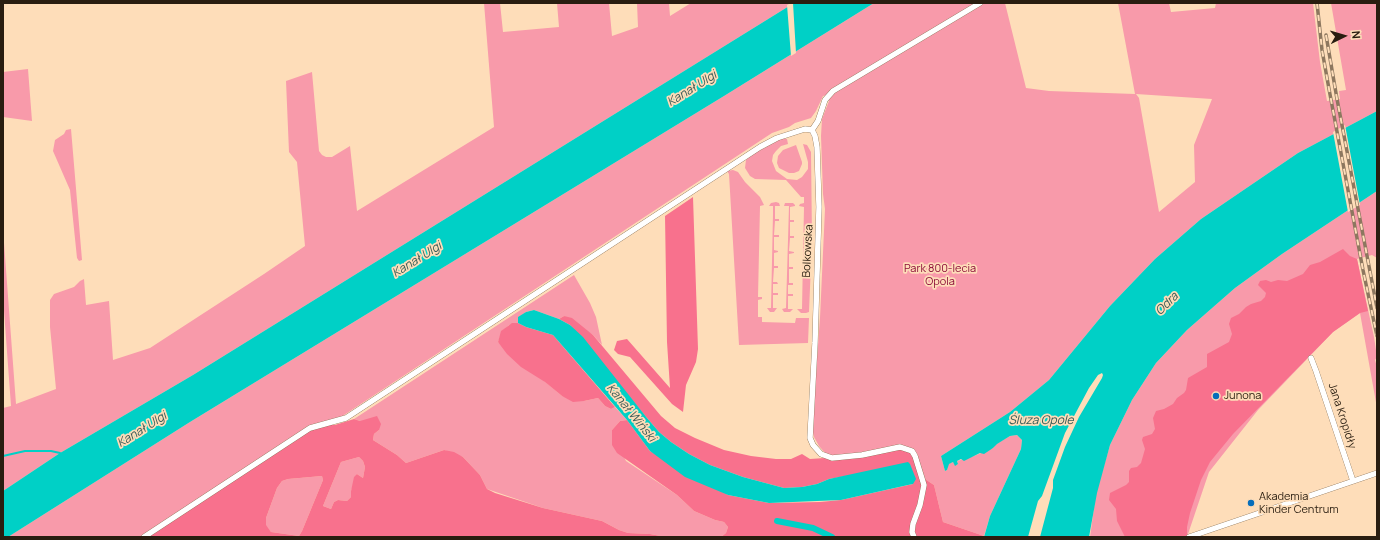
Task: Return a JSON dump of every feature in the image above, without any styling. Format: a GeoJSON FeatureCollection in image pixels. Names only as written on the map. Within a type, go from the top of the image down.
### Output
{"type":"FeatureCollection","features":[{"type":"Feature","properties":{"kind":"street"},"geometry":{"type":"LineString","coordinates":[[144,537],[305,431],[318,425],[335,422],[346,418],[736,162],[777,138],[805,129],[812,130],[818,122],[825,100],[833,91],[980,3]]}},
{"type":"Feature","properties":{"kind":"street","name":"Bolkowska"},"geometry":{"type":"LineString","coordinates":[[812,130],[817,147],[820,227],[810,438],[813,445],[821,454],[832,458],[862,455],[900,447],[912,451],[924,485],[920,506],[913,524],[912,532],[914,537]]}},
{"type":"Feature","properties":{"kind":"street","name":"Jana Kropidły"},"geometry":{"type":"LineString","coordinates":[[1310,358],[1316,371],[1353,481]]}},
{"type":"Feature","properties":{"kind":"street"},"geometry":{"type":"LineString","coordinates":[[1189,537],[1196,536],[1377,474]]}},
{"type":"Feature","properties":{"kind":"green space"},"geometry":{"type":"Polygon","coordinates":[[[484,3],[500,3],[503,32],[559,27],[557,3],[609,3],[612,36],[638,27],[637,3],[669,3],[670,16],[691,3],[794,3],[193,375],[60,453],[3,491],[3,408],[11,406],[3,297],[3,229],[16,404],[56,389],[50,327],[50,300],[54,294],[74,287],[84,279],[86,305],[109,301],[113,360],[150,348],[305,246],[297,162],[289,152],[286,81],[312,72],[319,151],[326,157],[332,157],[350,146],[357,211],[494,127],[484,3]]]}},
{"type":"Feature","properties":{"kind":"green space","name":"Park 800-lecia Opola"},"geometry":{"type":"Polygon","coordinates":[[[874,3],[1005,3],[1026,88],[1049,91],[1135,94],[1118,3],[1169,3],[1171,12],[1215,8],[1216,3],[1313,3],[1320,62],[1327,101],[1340,99],[1339,91],[1346,90],[1331,3],[1377,3],[1377,111],[1298,153],[1201,219],[1155,259],[1110,306],[1049,380],[1010,412],[941,456],[945,471],[947,470],[948,464],[953,462],[955,465],[958,464],[957,461],[993,448],[996,444],[1010,436],[1017,435],[1022,440],[1021,449],[990,516],[984,536],[943,522],[934,485],[922,477],[915,456],[841,458],[826,454],[814,437],[812,427],[820,318],[825,209],[821,136],[822,119],[829,101],[828,95],[823,96],[811,118],[772,133],[341,417],[144,537],[8,537],[190,422],[874,3]],[[1136,94],[1139,98],[1159,212],[1195,182],[1194,145],[1212,99],[1136,94]]]}},
{"type":"Feature","properties":{"kind":"green space"},"geometry":{"type":"Polygon","coordinates":[[[28,69],[32,121],[3,117],[3,72],[28,69]]]}},
{"type":"Feature","properties":{"kind":"green space"},"geometry":{"type":"Polygon","coordinates":[[[71,129],[82,260],[79,261],[77,258],[70,190],[53,151],[55,140],[64,134],[66,130],[71,129]]]}},
{"type":"Feature","properties":{"kind":"green space"},"geometry":{"type":"Polygon","coordinates":[[[783,138],[787,139],[788,144],[781,146],[776,151],[773,155],[772,161],[776,171],[787,179],[797,180],[802,177],[808,169],[808,162],[803,144],[807,145],[811,152],[812,239],[809,312],[806,313],[801,313],[797,309],[802,309],[804,207],[799,206],[800,204],[804,203],[804,197],[801,197],[786,180],[755,179],[750,176],[745,168],[746,160],[751,155],[783,138]]]}},
{"type":"Feature","properties":{"kind":"green space"},"geometry":{"type":"Polygon","coordinates":[[[796,145],[802,164],[799,171],[789,173],[779,168],[777,163],[778,156],[783,150],[796,145]]]}},
{"type":"Feature","properties":{"kind":"green space"},"geometry":{"type":"Polygon","coordinates":[[[733,170],[738,172],[745,182],[760,197],[764,205],[760,206],[758,297],[762,297],[762,299],[758,300],[758,317],[762,317],[762,322],[795,323],[796,318],[809,318],[808,343],[739,345],[729,174],[727,171],[733,170]]]}},
{"type":"Feature","properties":{"kind":"green space"},"geometry":{"type":"Polygon","coordinates":[[[1377,191],[1377,258],[1372,255],[1357,259],[1377,357],[1375,360],[1377,367],[1377,408],[1360,313],[1333,332],[1258,410],[1209,472],[1187,537],[1090,537],[1096,493],[1110,445],[1132,400],[1156,363],[1187,330],[1235,288],[1282,254],[1377,191]]]}},
{"type":"Feature","properties":{"kind":"green space"},"geometry":{"type":"Polygon","coordinates":[[[771,203],[779,203],[780,206],[775,206],[775,219],[779,219],[779,221],[775,221],[774,235],[779,235],[779,237],[774,237],[774,250],[778,252],[774,253],[774,266],[778,266],[778,268],[774,268],[773,282],[777,282],[778,284],[773,284],[773,293],[778,293],[778,295],[773,295],[773,308],[777,308],[774,312],[770,312],[767,308],[771,308],[773,206],[769,206],[771,203]]]}},
{"type":"Feature","properties":{"kind":"green space"},"geometry":{"type":"Polygon","coordinates":[[[785,203],[793,203],[795,205],[790,207],[790,220],[794,220],[794,222],[790,222],[790,236],[794,236],[794,238],[790,238],[789,251],[794,253],[789,254],[789,267],[793,267],[793,269],[789,269],[789,283],[793,283],[793,285],[788,285],[788,294],[793,294],[793,296],[788,296],[788,309],[793,309],[790,312],[784,312],[782,309],[786,308],[789,206],[784,206],[785,203]]]}},
{"type":"Feature","properties":{"kind":"green space"},"geometry":{"type":"Polygon","coordinates":[[[574,275],[596,317],[602,345],[593,335],[564,316],[559,319],[534,310],[526,312],[519,317],[518,323],[509,325],[502,331],[498,342],[562,396],[584,401],[598,398],[605,406],[611,409],[615,407],[627,420],[620,421],[612,430],[626,461],[677,495],[694,511],[715,520],[724,522],[728,527],[726,533],[721,537],[666,537],[650,534],[628,533],[602,521],[543,508],[487,489],[480,475],[463,457],[444,450],[406,463],[397,455],[373,440],[374,434],[379,430],[354,419],[574,275]]]}},
{"type":"Feature","properties":{"kind":"green space"},"geometry":{"type":"Polygon","coordinates":[[[359,457],[363,461],[365,467],[363,478],[357,474],[351,491],[351,497],[347,501],[338,500],[334,502],[331,509],[323,506],[341,462],[359,457]]]}},
{"type":"Feature","properties":{"kind":"green space"},"geometry":{"type":"Polygon","coordinates":[[[322,476],[323,480],[299,536],[271,532],[266,526],[266,518],[277,488],[282,481],[288,479],[322,476]]]}},
{"type":"Feature","properties":{"kind":"shaded area"},"geometry":{"type":"Polygon","coordinates":[[[693,197],[698,349],[696,362],[686,385],[683,412],[672,404],[630,357],[618,354],[614,350],[617,341],[627,339],[670,388],[667,342],[665,216],[693,197]]]}},
{"type":"Feature","properties":{"kind":"shaded area"},"geometry":{"type":"Polygon","coordinates":[[[1343,249],[1350,256],[1357,259],[1368,311],[1360,313],[1333,332],[1233,434],[1210,462],[1201,480],[1190,513],[1187,527],[1187,537],[1125,537],[1117,521],[1116,509],[1109,500],[1110,493],[1126,485],[1129,482],[1129,471],[1131,468],[1137,467],[1141,463],[1145,449],[1142,440],[1143,437],[1152,434],[1155,429],[1153,418],[1156,411],[1173,404],[1186,390],[1188,378],[1207,367],[1207,354],[1229,342],[1232,334],[1229,324],[1231,318],[1239,314],[1246,307],[1261,301],[1265,297],[1266,293],[1258,285],[1260,281],[1287,281],[1303,274],[1310,265],[1320,262],[1343,249]]]}},
{"type":"Feature","properties":{"kind":"shaded area"},"geometry":{"type":"Polygon","coordinates":[[[564,316],[572,318],[593,335],[661,416],[675,428],[724,450],[751,456],[776,459],[791,459],[802,454],[810,459],[825,458],[826,454],[832,458],[900,447],[912,451],[922,477],[934,485],[943,522],[984,537],[721,537],[726,533],[728,527],[724,522],[715,520],[694,511],[677,495],[617,453],[612,445],[612,430],[620,421],[627,420],[650,451],[728,495],[769,503],[820,502],[841,500],[913,484],[858,474],[829,479],[817,484],[802,487],[784,488],[743,477],[710,465],[689,454],[659,432],[570,325],[559,319],[564,316]]]}},
{"type":"Feature","properties":{"kind":"shaded area"},"geometry":{"type":"Polygon","coordinates":[[[512,323],[518,323],[553,335],[615,407],[611,409],[605,406],[598,398],[573,402],[521,367],[507,354],[498,342],[501,331],[512,323]]]}},
{"type":"Feature","properties":{"kind":"shaded area"},"geometry":{"type":"Polygon","coordinates":[[[377,416],[381,424],[379,430],[374,434],[373,440],[397,455],[406,463],[444,450],[454,452],[463,457],[480,475],[487,489],[495,493],[543,508],[602,521],[628,533],[650,534],[666,537],[144,537],[310,428],[335,425],[354,419],[360,421],[377,416]],[[359,457],[341,462],[323,506],[331,509],[334,502],[338,500],[347,501],[351,497],[354,477],[357,474],[363,478],[365,467],[363,461],[359,457]],[[322,476],[288,479],[282,481],[277,488],[266,518],[266,525],[271,532],[299,536],[323,480],[322,476]]]}},
{"type":"Feature","properties":{"kind":"water","name":"Kanał Ulgi"},"geometry":{"type":"Polygon","coordinates":[[[794,3],[874,3],[190,422],[8,537],[3,537],[3,491],[60,453],[193,375],[794,3]]]}},
{"type":"Feature","properties":{"kind":"water"},"geometry":{"type":"Polygon","coordinates":[[[1377,111],[1377,191],[1282,254],[1235,288],[1187,330],[1156,363],[1132,400],[1110,445],[1097,493],[1089,537],[1040,537],[1053,488],[1053,480],[1065,447],[1079,417],[1102,378],[1102,373],[1098,375],[1089,388],[1065,433],[1042,496],[1038,501],[1028,537],[984,537],[990,516],[1021,449],[1022,440],[1017,435],[1010,436],[984,454],[980,453],[964,461],[961,459],[957,461],[958,464],[955,466],[953,462],[949,464],[947,470],[945,471],[941,456],[1010,412],[1049,380],[1110,306],[1155,259],[1201,219],[1298,153],[1377,111]]]}},
{"type":"Feature","properties":{"kind":"water","name":"Kanał Wiński"},"geometry":{"type":"Polygon","coordinates":[[[534,310],[559,319],[570,325],[583,337],[659,432],[689,454],[710,465],[743,477],[784,488],[817,484],[829,479],[908,462],[916,479],[913,484],[841,500],[769,503],[728,495],[685,477],[650,451],[627,420],[553,335],[518,323],[518,317],[526,312],[534,310]]]}},
{"type":"Feature","properties":{"kind":"pier"},"geometry":{"type":"Polygon","coordinates":[[[793,3],[796,53],[791,56],[787,5],[793,3]]]}},
{"type":"Feature","properties":{"kind":"pier"},"geometry":{"type":"Polygon","coordinates":[[[1345,125],[1360,205],[1348,212],[1333,132],[1345,125]]]}},
{"type":"Feature","properties":{"kind":"waterway"},"geometry":{"type":"LineString","coordinates":[[3,456],[25,451],[51,451],[60,453]]}},
{"type":"Feature","properties":{"kind":"waterway"},"geometry":{"type":"LineString","coordinates":[[777,521],[813,528],[832,537]]}},
{"type":"Feature","properties":{"kind":"railway"},"geometry":{"type":"LineString","coordinates":[[1317,3],[1322,50],[1329,89],[1377,336]]}},
{"type":"Feature","properties":{"kind":"railway"},"geometry":{"type":"LineString","coordinates":[[1326,35],[1377,308]]}},
{"type":"Feature","properties":{"kind":"place","name":"Junona"},"geometry":{"type":"Point","coordinates":[1216,396]}},
{"type":"Feature","properties":{"kind":"place","name":"Akademia Kinder Centrum"},"geometry":{"type":"Point","coordinates":[1251,503]}},
{"type":"Feature","properties":{"kind":"water label","name":"Odra"},"geometry":{"type":"Point","coordinates":[1167,304]}},
{"type":"Feature","properties":{"kind":"water label","name":"Śluza Opole"},"geometry":{"type":"Point","coordinates":[1041,421]}}]}
